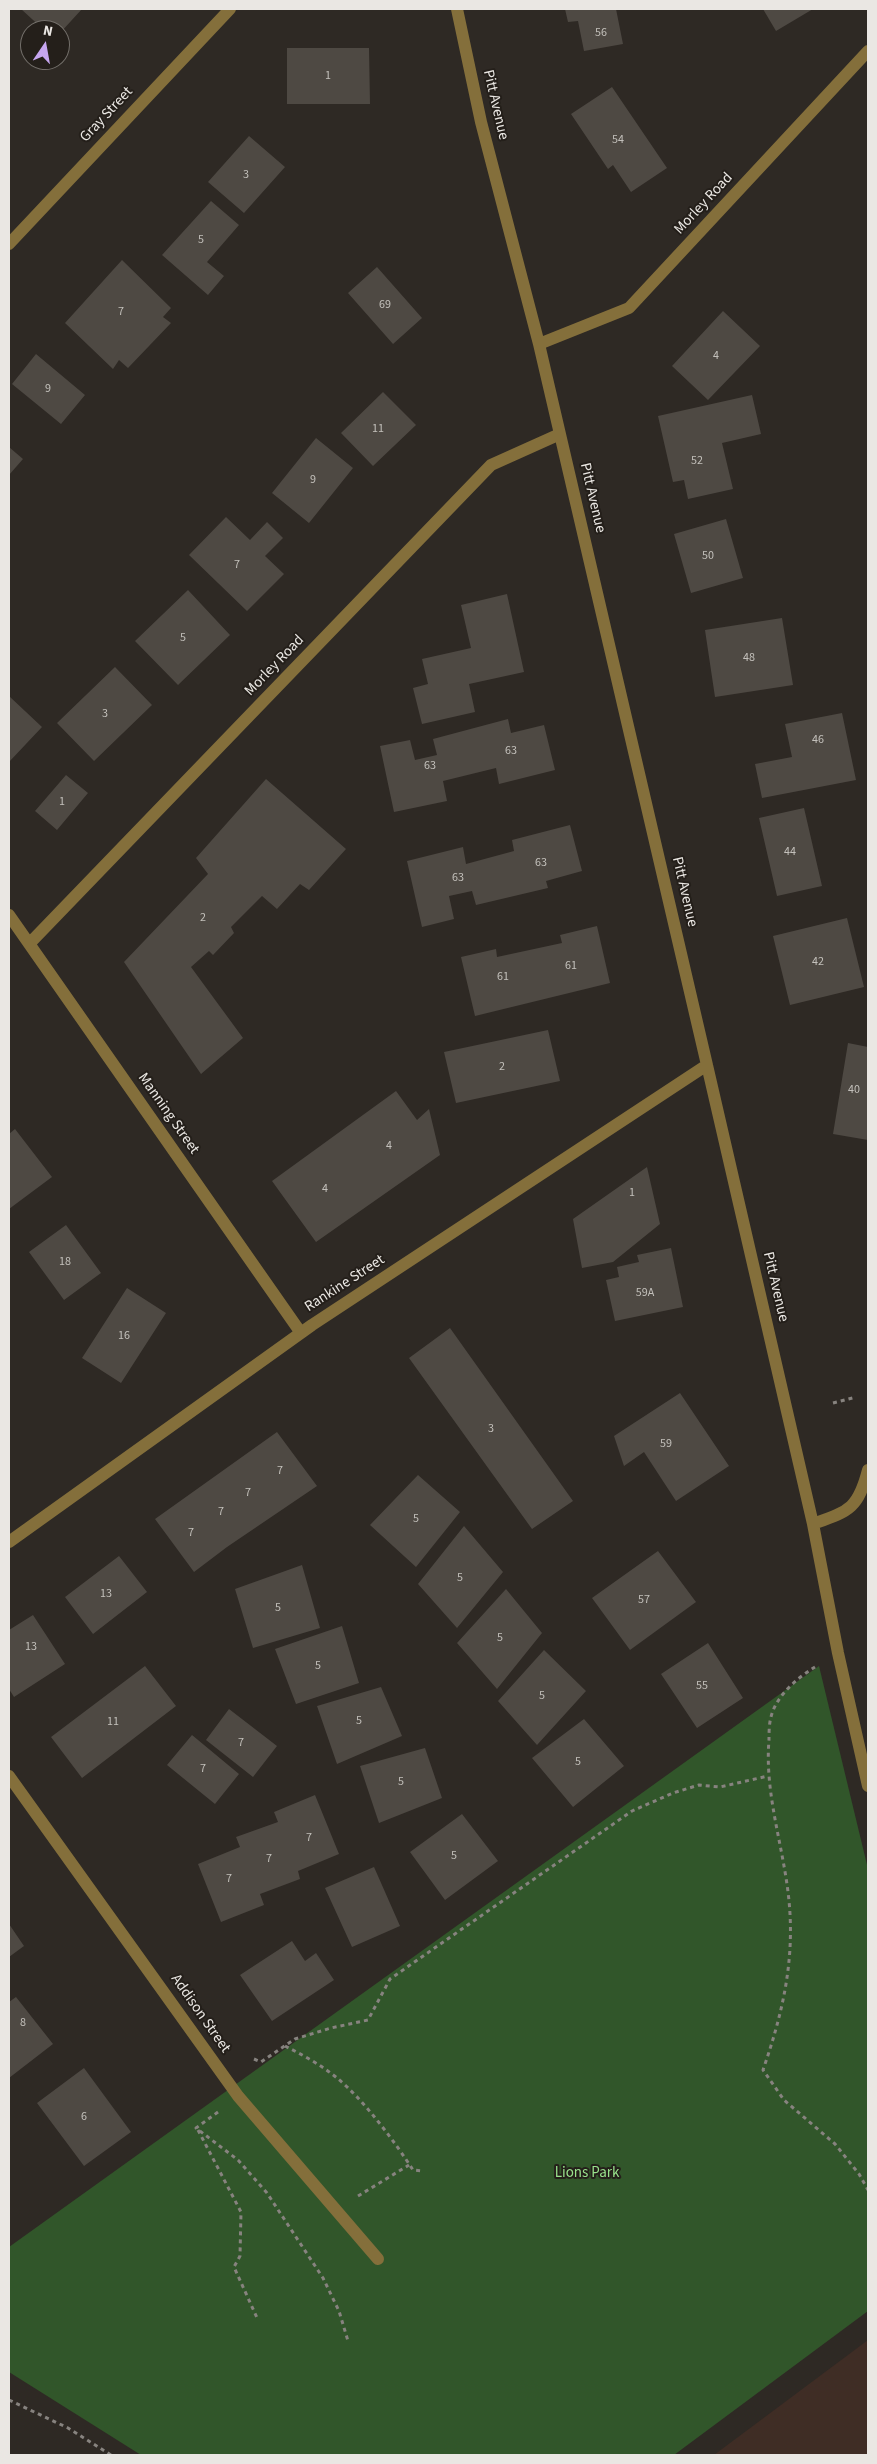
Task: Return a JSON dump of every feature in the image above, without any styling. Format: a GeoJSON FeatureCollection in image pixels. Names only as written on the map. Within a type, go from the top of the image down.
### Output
{"type":"FeatureCollection","features":[{"type":"Feature","properties":{"kind":"street","name":"Gray Street"},"geometry":{"type":"LineString","coordinates":[[9,244],[230,9]]}},
{"type":"Feature","properties":{"kind":"street","name":"Pitt Avenue"},"geometry":{"type":"LineString","coordinates":[[457,9],[481,122],[539,344],[707,1065],[813,1524],[838,1653],[868,1786]]}},
{"type":"Feature","properties":{"kind":"street","name":"Morley Road"},"geometry":{"type":"LineString","coordinates":[[539,344],[630,308],[868,51]]}},
{"type":"Feature","properties":{"kind":"street","name":"Morley Road"},"geometry":{"type":"LineString","coordinates":[[30,944],[491,464],[560,434]]}},
{"type":"Feature","properties":{"kind":"street","name":"Manning Street"},"geometry":{"type":"LineString","coordinates":[[9,915],[301,1332]]}},
{"type":"Feature","properties":{"kind":"street","name":"Rankine Street"},"geometry":{"type":"LineString","coordinates":[[9,1542],[301,1332],[707,1065]]}},
{"type":"Feature","properties":{"kind":"street"},"geometry":{"type":"LineString","coordinates":[[813,1524],[846,1512],[862,1492],[868,1470]]}},
{"type":"Feature","properties":{"kind":"street","name":"Addison Street"},"geometry":{"type":"LineString","coordinates":[[9,1776],[238,2096],[378,2259]]}},
{"type":"Feature","properties":{"kind":"path"},"geometry":{"type":"LineString","coordinates":[[832,1403],[856,1397]]}},
{"type":"Feature","properties":{"kind":"path"},"geometry":{"type":"LineString","coordinates":[[838,1653],[801,1676],[783,1695],[771,1717],[768,1776],[784,1866],[790,1914],[786,1991],[779,2023],[763,2070],[784,2100],[835,2144],[868,2190]]}},
{"type":"Feature","properties":{"kind":"path"},"geometry":{"type":"LineString","coordinates":[[254,2059],[261,2062],[284,2045],[330,2028],[368,2020],[390,1979],[632,1811],[673,1793],[699,1785],[720,1787],[768,1776]]}},
{"type":"Feature","properties":{"kind":"path"},"geometry":{"type":"LineString","coordinates":[[284,2045],[311,2059],[338,2079],[368,2111],[413,2170],[423,2171]]}},
{"type":"Feature","properties":{"kind":"path"},"geometry":{"type":"LineString","coordinates":[[196,2128],[238,2096]]}},
{"type":"Feature","properties":{"kind":"path"},"geometry":{"type":"LineString","coordinates":[[196,2128],[241,2212],[240,2256],[234,2266],[258,2320]]}},
{"type":"Feature","properties":{"kind":"path"},"geometry":{"type":"LineString","coordinates":[[196,2128],[238,2160],[267,2194],[323,2278],[339,2311],[348,2341]]}},
{"type":"Feature","properties":{"kind":"path"},"geometry":{"type":"LineString","coordinates":[[336,2210],[409,2165]]}},
{"type":"Feature","properties":{"kind":"path"},"geometry":{"type":"LineString","coordinates":[[9,2400],[68,2428],[112,2455]]}},
{"type":"Feature","properties":{"kind":"shaded area"},"geometry":{"type":"Polygon","coordinates":[[[868,2340],[868,2455],[714,2455],[868,2340]]]}},
{"type":"Feature","properties":{"kind":"green space","name":"Lions Park"},"geometry":{"type":"Polygon","coordinates":[[[819,1666],[868,1869],[868,2311],[674,2455],[141,2455],[9,2372],[9,2247],[819,1666]]]}},
{"type":"Feature","properties":{"kind":"building"},"geometry":{"type":"Polygon","coordinates":[[[21,9],[82,9],[70,22],[70,20],[33,20],[21,9]]]}},
{"type":"Feature","properties":{"kind":"building"},"geometry":{"type":"Polygon","coordinates":[[[565,9],[616,9],[623,44],[584,51],[578,21],[568,22],[565,9]]]}},
{"type":"Feature","properties":{"kind":"building"},"geometry":{"type":"Polygon","coordinates":[[[763,9],[813,9],[776,31],[763,9]]]}},
{"type":"Feature","properties":{"kind":"building"},"geometry":{"type":"Polygon","coordinates":[[[287,48],[369,48],[370,104],[287,104],[287,48]]]}},
{"type":"Feature","properties":{"kind":"building"},"geometry":{"type":"Polygon","coordinates":[[[612,87],[667,168],[631,192],[613,165],[608,169],[571,114],[612,87]]]}},
{"type":"Feature","properties":{"kind":"building"},"geometry":{"type":"Polygon","coordinates":[[[249,136],[285,167],[244,213],[208,182],[249,136]]]}},
{"type":"Feature","properties":{"kind":"building"},"geometry":{"type":"Polygon","coordinates":[[[211,201],[239,225],[207,262],[224,276],[208,295],[162,255],[211,201]]]}},
{"type":"Feature","properties":{"kind":"building"},"geometry":{"type":"Polygon","coordinates":[[[122,260],[171,308],[163,317],[171,323],[128,368],[119,360],[113,369],[65,323],[122,260]]]}},
{"type":"Feature","properties":{"kind":"building"},"geometry":{"type":"Polygon","coordinates":[[[377,267],[422,318],[393,344],[348,293],[377,267]]]}},
{"type":"Feature","properties":{"kind":"building"},"geometry":{"type":"Polygon","coordinates":[[[723,311],[760,346],[708,400],[672,366],[723,311]]]}},
{"type":"Feature","properties":{"kind":"building"},"geometry":{"type":"Polygon","coordinates":[[[36,354],[85,395],[61,424],[12,384],[36,354]]]}},
{"type":"Feature","properties":{"kind":"building"},"geometry":{"type":"Polygon","coordinates":[[[383,392],[416,425],[373,466],[341,433],[383,392]]]}},
{"type":"Feature","properties":{"kind":"building"},"geometry":{"type":"Polygon","coordinates":[[[752,395],[761,434],[722,443],[733,489],[688,499],[684,480],[673,482],[658,416],[752,395]]]}},
{"type":"Feature","properties":{"kind":"building"},"geometry":{"type":"Polygon","coordinates":[[[316,438],[353,468],[309,523],[272,493],[316,438]]]}},
{"type":"Feature","properties":{"kind":"building"},"geometry":{"type":"Polygon","coordinates":[[[9,447],[23,459],[9,475],[9,447]]]}},
{"type":"Feature","properties":{"kind":"building"},"geometry":{"type":"Polygon","coordinates":[[[226,517],[250,540],[267,522],[283,538],[265,556],[284,574],[247,611],[189,555],[226,517]]]}},
{"type":"Feature","properties":{"kind":"building"},"geometry":{"type":"Polygon","coordinates":[[[726,519],[743,578],[691,593],[674,534],[726,519]]]}},
{"type":"Feature","properties":{"kind":"building"},"geometry":{"type":"Polygon","coordinates":[[[188,590],[230,635],[178,685],[135,641],[188,590]]]}},
{"type":"Feature","properties":{"kind":"building"},"geometry":{"type":"Polygon","coordinates":[[[507,594],[524,672],[469,684],[475,712],[422,724],[413,688],[428,684],[422,659],[471,648],[461,605],[507,594]]]}},
{"type":"Feature","properties":{"kind":"building"},"geometry":{"type":"Polygon","coordinates":[[[782,618],[793,685],[715,697],[705,630],[782,618]]]}},
{"type":"Feature","properties":{"kind":"building"},"geometry":{"type":"Polygon","coordinates":[[[115,667],[152,705],[94,761],[57,723],[115,667]]]}},
{"type":"Feature","properties":{"kind":"building"},"geometry":{"type":"Polygon","coordinates":[[[9,696],[42,727],[9,762],[9,696]]]}},
{"type":"Feature","properties":{"kind":"building"},"geometry":{"type":"Polygon","coordinates":[[[842,713],[856,780],[762,798],[755,764],[792,757],[785,724],[842,713]]]}},
{"type":"Feature","properties":{"kind":"building"},"geometry":{"type":"Polygon","coordinates":[[[508,719],[511,733],[544,725],[555,770],[499,784],[496,768],[443,781],[447,801],[394,812],[380,746],[410,740],[415,760],[437,755],[433,739],[508,719]]]}},
{"type":"Feature","properties":{"kind":"building"},"geometry":{"type":"Polygon","coordinates":[[[66,775],[88,793],[57,830],[35,811],[66,775]]]}},
{"type":"Feature","properties":{"kind":"building"},"geometry":{"type":"Polygon","coordinates":[[[266,779],[346,849],[309,890],[300,884],[277,909],[262,896],[231,927],[234,933],[213,955],[209,951],[191,967],[243,1038],[201,1074],[124,962],[208,874],[196,858],[266,779]]]}},
{"type":"Feature","properties":{"kind":"building"},"geometry":{"type":"Polygon","coordinates":[[[804,808],[822,886],[777,896],[759,818],[804,808]]]}},
{"type":"Feature","properties":{"kind":"building"},"geometry":{"type":"Polygon","coordinates":[[[570,825],[582,871],[546,881],[548,888],[476,905],[472,891],[449,896],[454,919],[422,927],[407,861],[463,847],[466,864],[514,851],[512,840],[570,825]]]}},
{"type":"Feature","properties":{"kind":"building"},"geometry":{"type":"Polygon","coordinates":[[[847,918],[864,987],[790,1005],[773,936],[847,918]]]}},
{"type":"Feature","properties":{"kind":"building"},"geometry":{"type":"Polygon","coordinates":[[[597,926],[610,983],[475,1016],[461,957],[496,949],[497,957],[562,943],[560,935],[597,926]]]}},
{"type":"Feature","properties":{"kind":"building"},"geometry":{"type":"Polygon","coordinates":[[[548,1030],[560,1081],[456,1103],[444,1052],[548,1030]]]}},
{"type":"Feature","properties":{"kind":"building"},"geometry":{"type":"Polygon","coordinates":[[[848,1043],[868,1047],[868,1140],[833,1134],[848,1043]]]}},
{"type":"Feature","properties":{"kind":"building"},"geometry":{"type":"Polygon","coordinates":[[[396,1091],[417,1120],[429,1109],[440,1155],[316,1242],[272,1181],[396,1091]]]}},
{"type":"Feature","properties":{"kind":"building"},"geometry":{"type":"Polygon","coordinates":[[[15,1129],[52,1177],[9,1209],[9,1134],[15,1129]]]}},
{"type":"Feature","properties":{"kind":"building"},"geometry":{"type":"Polygon","coordinates":[[[647,1167],[660,1224],[613,1262],[582,1268],[573,1219],[647,1167]]]}},
{"type":"Feature","properties":{"kind":"building"},"geometry":{"type":"Polygon","coordinates":[[[66,1225],[101,1273],[64,1300],[29,1252],[66,1225]]]}},
{"type":"Feature","properties":{"kind":"building"},"geometry":{"type":"Polygon","coordinates":[[[671,1248],[683,1307],[615,1321],[606,1280],[619,1277],[617,1267],[639,1262],[637,1255],[671,1248]]]}},
{"type":"Feature","properties":{"kind":"building"},"geometry":{"type":"Polygon","coordinates":[[[127,1288],[166,1313],[121,1383],[82,1358],[127,1288]]]}},
{"type":"Feature","properties":{"kind":"building"},"geometry":{"type":"Polygon","coordinates":[[[450,1328],[573,1501],[532,1529],[409,1358],[450,1328]]]}},
{"type":"Feature","properties":{"kind":"building"},"geometry":{"type":"Polygon","coordinates":[[[680,1393],[729,1466],[676,1501],[644,1452],[624,1466],[614,1436],[680,1393]]]}},
{"type":"Feature","properties":{"kind":"building"},"geometry":{"type":"Polygon","coordinates":[[[277,1432],[317,1486],[227,1547],[194,1572],[155,1519],[277,1432]]]}},
{"type":"Feature","properties":{"kind":"building"},"geometry":{"type":"Polygon","coordinates":[[[418,1475],[460,1512],[416,1567],[370,1525],[418,1475]]]}},
{"type":"Feature","properties":{"kind":"building"},"geometry":{"type":"Polygon","coordinates":[[[464,1526],[503,1572],[457,1628],[418,1584],[464,1526]]]}},
{"type":"Feature","properties":{"kind":"building"},"geometry":{"type":"Polygon","coordinates":[[[658,1551],[696,1602],[630,1650],[592,1598],[658,1551]]]}},
{"type":"Feature","properties":{"kind":"building"},"geometry":{"type":"Polygon","coordinates":[[[119,1556],[147,1592],[93,1634],[65,1597],[119,1556]]]}},
{"type":"Feature","properties":{"kind":"building"},"geometry":{"type":"Polygon","coordinates":[[[302,1565],[320,1628],[253,1648],[235,1589],[302,1565]]]}},
{"type":"Feature","properties":{"kind":"building"},"geometry":{"type":"Polygon","coordinates":[[[506,1589],[542,1633],[497,1689],[457,1643],[506,1589]]]}},
{"type":"Feature","properties":{"kind":"building"},"geometry":{"type":"Polygon","coordinates":[[[33,1615],[65,1664],[14,1697],[9,1689],[9,1630],[33,1615]]]}},
{"type":"Feature","properties":{"kind":"building"},"geometry":{"type":"Polygon","coordinates":[[[342,1626],[359,1683],[296,1704],[275,1649],[342,1626]]]}},
{"type":"Feature","properties":{"kind":"building"},"geometry":{"type":"Polygon","coordinates":[[[708,1643],[743,1698],[697,1728],[661,1674],[708,1643]]]}},
{"type":"Feature","properties":{"kind":"building"},"geometry":{"type":"Polygon","coordinates":[[[544,1650],[586,1691],[537,1745],[498,1701],[544,1650]]]}},
{"type":"Feature","properties":{"kind":"building"},"geometry":{"type":"Polygon","coordinates":[[[145,1666],[176,1706],[82,1778],[51,1737],[145,1666]]]}},
{"type":"Feature","properties":{"kind":"building"},"geometry":{"type":"Polygon","coordinates":[[[381,1687],[402,1736],[337,1764],[317,1706],[381,1687]]]}},
{"type":"Feature","properties":{"kind":"building"},"geometry":{"type":"Polygon","coordinates":[[[229,1709],[277,1746],[253,1777],[206,1740],[229,1709]]]}},
{"type":"Feature","properties":{"kind":"building"},"geometry":{"type":"Polygon","coordinates":[[[584,1719],[624,1766],[573,1807],[532,1758],[584,1719]]]}},
{"type":"Feature","properties":{"kind":"building"},"geometry":{"type":"Polygon","coordinates":[[[192,1735],[239,1774],[215,1804],[167,1765],[192,1735]]]}},
{"type":"Feature","properties":{"kind":"building"},"geometry":{"type":"Polygon","coordinates":[[[425,1748],[442,1798],[379,1823],[360,1766],[425,1748]]]}},
{"type":"Feature","properties":{"kind":"building"},"geometry":{"type":"Polygon","coordinates":[[[315,1795],[339,1854],[298,1871],[300,1879],[260,1894],[264,1905],[221,1922],[198,1864],[240,1847],[236,1837],[278,1822],[274,1812],[315,1795]]]}},
{"type":"Feature","properties":{"kind":"building"},"geometry":{"type":"Polygon","coordinates":[[[462,1814],[498,1861],[445,1900],[410,1852],[462,1814]]]}},
{"type":"Feature","properties":{"kind":"building"},"geometry":{"type":"Polygon","coordinates":[[[374,1867],[400,1926],[352,1947],[325,1888],[374,1867]]]}},
{"type":"Feature","properties":{"kind":"building"},"geometry":{"type":"Polygon","coordinates":[[[9,1924],[24,1946],[9,1957],[9,1924]]]}},
{"type":"Feature","properties":{"kind":"building"},"geometry":{"type":"Polygon","coordinates":[[[292,1941],[305,1961],[316,1953],[334,1980],[272,2021],[240,1975],[292,1941]]]}},
{"type":"Feature","properties":{"kind":"building"},"geometry":{"type":"Polygon","coordinates":[[[16,1997],[53,2044],[9,2078],[9,2002],[16,1997]]]}},
{"type":"Feature","properties":{"kind":"building"},"geometry":{"type":"Polygon","coordinates":[[[84,2068],[131,2132],[84,2166],[37,2103],[84,2068]]]}}]}
